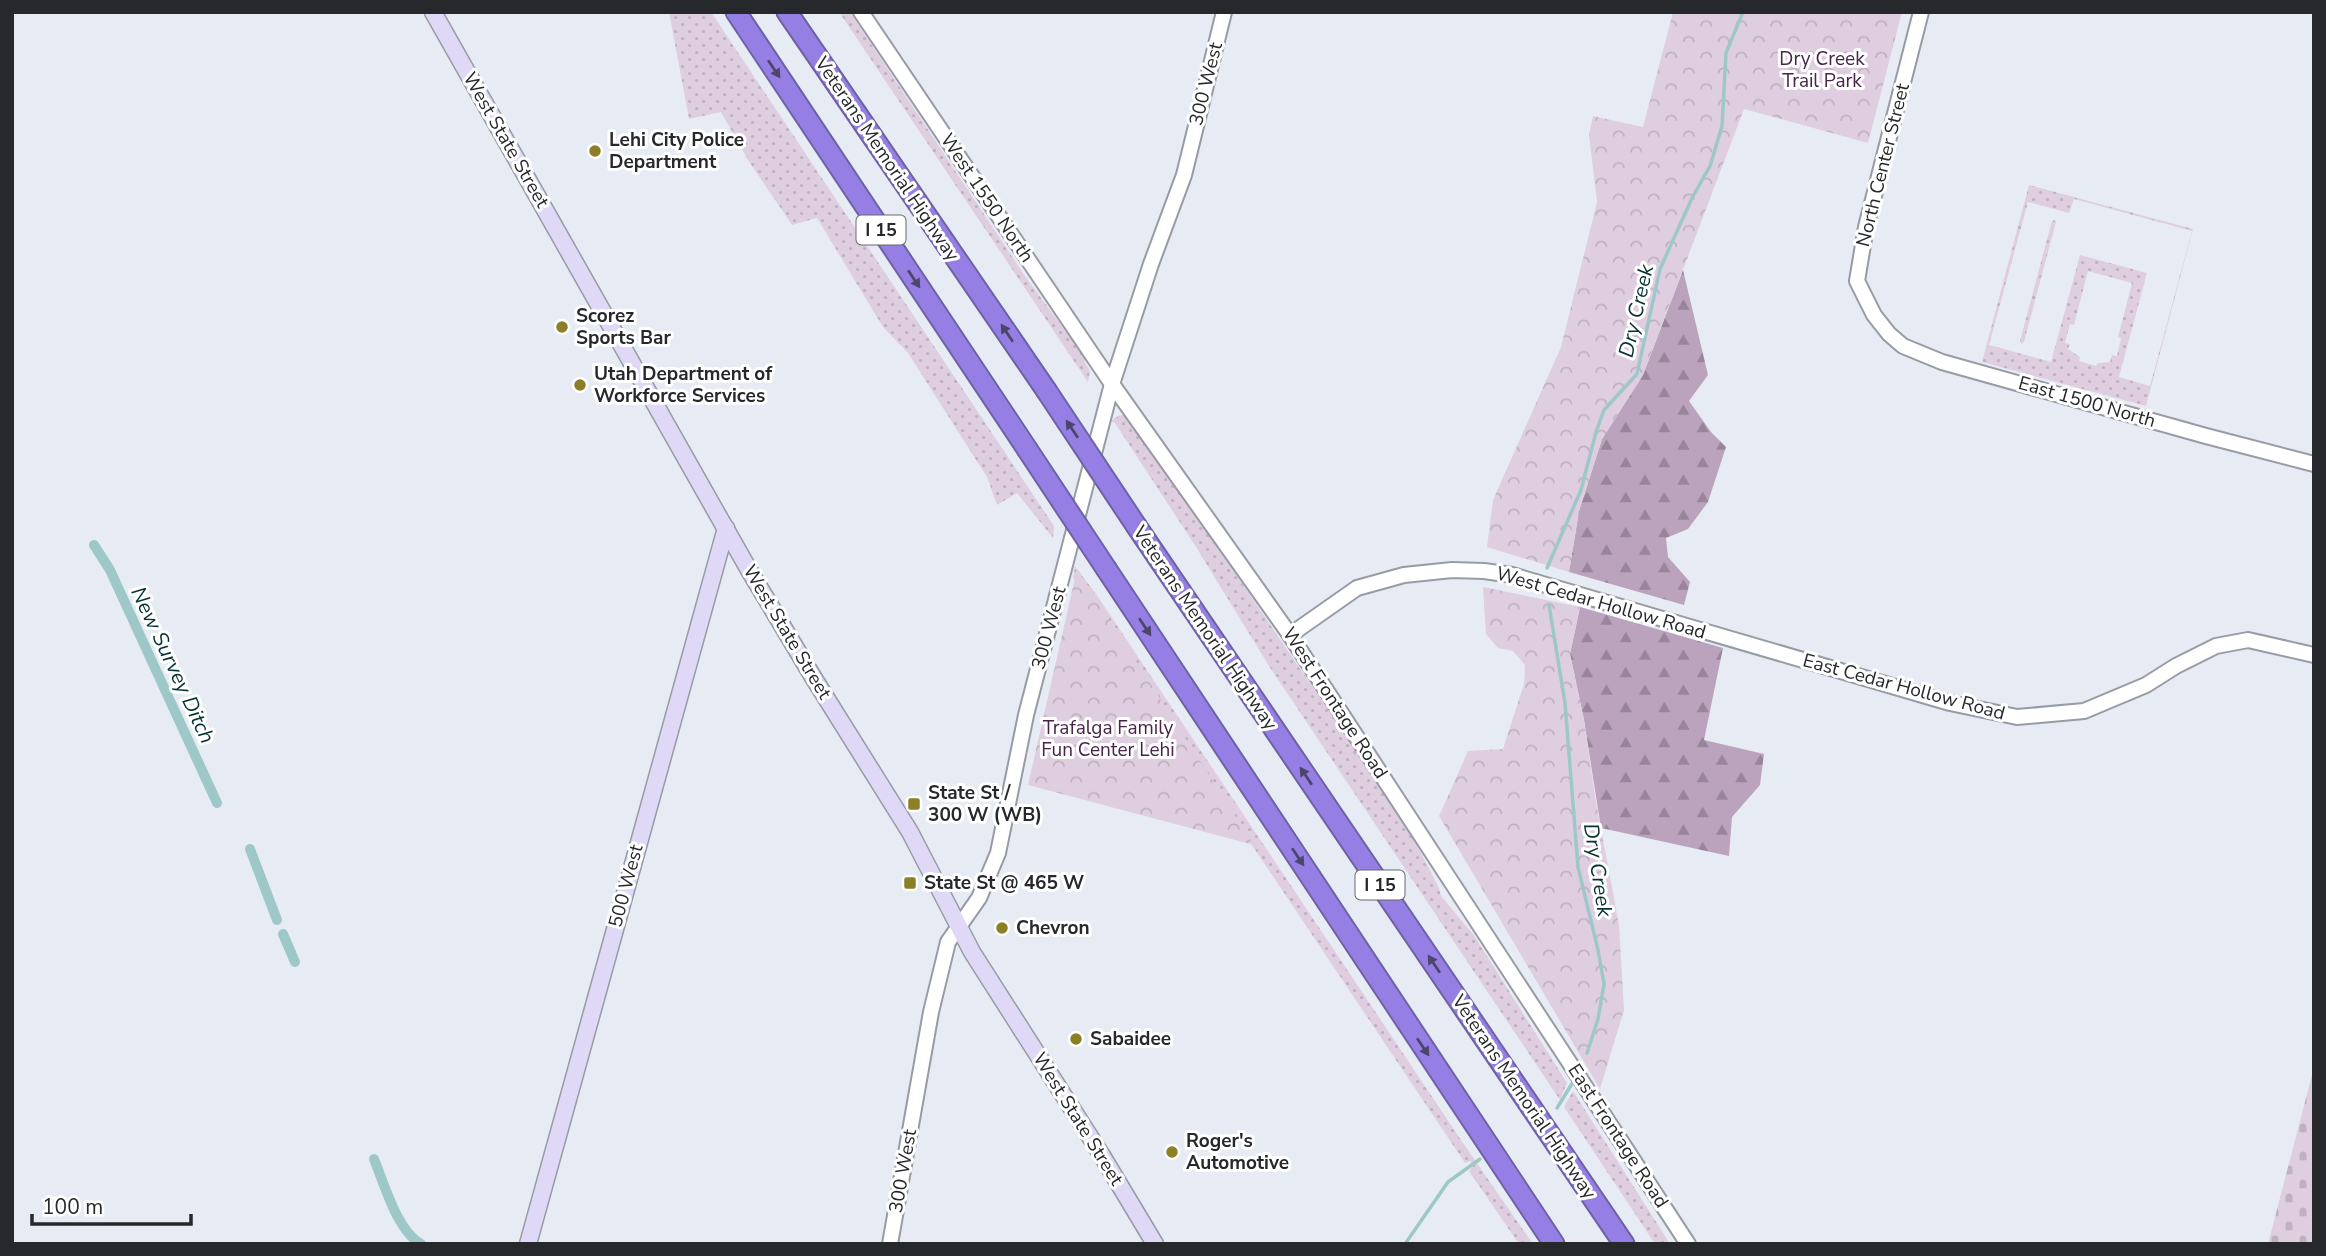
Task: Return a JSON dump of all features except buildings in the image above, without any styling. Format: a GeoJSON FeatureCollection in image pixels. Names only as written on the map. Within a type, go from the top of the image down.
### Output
{"type":"FeatureCollection","features":[{"type":"Feature","properties":{"kind":"highway","name":"I 15"},"geometry":{"type":"LineString","coordinates":[[736,12],[1554,1244]]}},
{"type":"Feature","properties":{"kind":"highway","name":"Veterans Memorial Highway"},"geometry":{"type":"LineString","coordinates":[[787,12],[1624,1244]]}},
{"type":"Feature","properties":{"kind":"main road","name":"West State Street"},"geometry":{"type":"LineString","coordinates":[[433,12],[726,528],[813,677],[910,832],[958,929],[1155,1244]]}},
{"type":"Feature","properties":{"kind":"main road","name":"500 West"},"geometry":{"type":"LineString","coordinates":[[528,1244],[726,528]]}},
{"type":"Feature","properties":{"kind":"street","name":"West 1550 North"},"geometry":{"type":"LineString","coordinates":[[861,12],[1112,384]]}},
{"type":"Feature","properties":{"kind":"street","name":"300 West"},"geometry":{"type":"LineString","coordinates":[[890,1244],[932,1012],[948,942],[979,898],[998,853],[1026,715],[1112,384],[1150,264],[1184,175],[1224,12]]}},
{"type":"Feature","properties":{"kind":"street","name":"North Center Street"},"geometry":{"type":"LineString","coordinates":[[1874,315],[1857,281],[1866,227],[1921,12]]}},
{"type":"Feature","properties":{"kind":"street","name":"East 1500 North"},"geometry":{"type":"LineString","coordinates":[[1874,315],[1903,346],[1942,362],[2314,464]]}},
{"type":"Feature","properties":{"kind":"street","name":"West Frontage Road"},"geometry":{"type":"LineString","coordinates":[[1112,384],[1290,635],[1548,1028]]}},
{"type":"Feature","properties":{"kind":"street","name":"West Cedar Hollow Road"},"geometry":{"type":"LineString","coordinates":[[1290,635],[1357,588],[1429,571],[1471,570],[1512,575],[1731,639]]}},
{"type":"Feature","properties":{"kind":"street","name":"East Cedar Hollow Road"},"geometry":{"type":"LineString","coordinates":[[1731,639],[1950,703],[2017,716],[2084,710],[2146,685],[2216,646],[2248,640],[2314,655]]}},
{"type":"Feature","properties":{"kind":"street","name":"East Frontage Road"},"geometry":{"type":"LineString","coordinates":[[1548,1028],[1688,1244]]}},
{"type":"Feature","properties":{"kind":"green space"},"geometry":{"type":"Polygon","coordinates":[[[669,12],[711,12],[1054,526],[1053,538],[1017,493],[997,505],[987,477],[908,353],[883,327],[817,218],[792,225],[748,160],[721,112],[689,119],[669,12]]]}},
{"type":"Feature","properties":{"kind":"green space"},"geometry":{"type":"Polygon","coordinates":[[[839,12],[850,12],[1025,276],[1086,359],[1084,361],[1090,371],[1088,382],[839,12]]]}},
{"type":"Feature","properties":{"kind":"green space","name":"Dry Creek Trail Park"},"geometry":{"type":"Polygon","coordinates":[[[1673,12],[1902,12],[1868,143],[1744,109],[1643,375],[1602,439],[1579,511],[1569,572],[1487,547],[1493,500],[1561,347],[1597,202],[1589,135],[1593,116],[1643,127],[1673,12]]]}},
{"type":"Feature","properties":{"kind":"green space"},"geometry":{"type":"Polygon","coordinates":[[[2029,185],[2193,229],[2146,406],[1982,362],[2029,185]],[[2074,199],[2069,213],[2028,202],[1989,345],[2051,362],[2080,255],[2147,273],[2119,377],[2150,386],[2192,231],[2074,199]],[[2088,271],[2074,325],[2070,324],[2065,343],[2070,344],[2068,349],[2080,357],[2079,361],[2096,366],[2098,363],[2110,362],[2112,355],[2117,356],[2121,338],[2118,337],[2132,283],[2088,271]]]}},
{"type":"Feature","properties":{"kind":"green space"},"geometry":{"type":"Polygon","coordinates":[[[2054,220],[2056,222],[2024,342],[2021,344],[2020,341],[2054,220]]]}},
{"type":"Feature","properties":{"kind":"green space"},"geometry":{"type":"Polygon","coordinates":[[[1683,270],[1708,375],[1689,401],[1711,432],[1726,447],[1708,502],[1688,529],[1666,538],[1668,557],[1690,582],[1684,605],[1569,572],[1579,511],[1602,439],[1643,375],[1683,270]]]}},
{"type":"Feature","properties":{"kind":"green space"},"geometry":{"type":"Polygon","coordinates":[[[1120,415],[1128,416],[1406,824],[1441,896],[1473,934],[1567,1083],[1560,1100],[1269,666],[1115,423],[1110,421],[1120,415]]]}},
{"type":"Feature","properties":{"kind":"green space"},"geometry":{"type":"Polygon","coordinates":[[[1075,566],[1533,1244],[1519,1244],[1469,1171],[1473,1166],[1470,1161],[1465,1163],[1073,578],[1075,566]]]}},
{"type":"Feature","properties":{"kind":"green space","name":"Trafalga Family Fun Center Lehi"},"geometry":{"type":"Polygon","coordinates":[[[1077,569],[1254,845],[1028,785],[1077,569]]]}},
{"type":"Feature","properties":{"kind":"green space"},"geometry":{"type":"Polygon","coordinates":[[[1483,587],[1580,607],[1570,654],[1619,925],[1624,1010],[1600,1089],[1439,816],[1468,751],[1503,749],[1524,684],[1525,665],[1513,651],[1498,648],[1486,634],[1483,587]]]}},
{"type":"Feature","properties":{"kind":"green space"},"geometry":{"type":"Polygon","coordinates":[[[1580,607],[1723,648],[1704,740],[1764,754],[1760,785],[1732,817],[1729,856],[1601,828],[1584,720],[1570,654],[1580,607]]]}},
{"type":"Feature","properties":{"kind":"green space"},"geometry":{"type":"Polygon","coordinates":[[[2314,1067],[2314,1244],[2268,1244],[2314,1067]]]}},
{"type":"Feature","properties":{"kind":"green space"},"geometry":{"type":"Polygon","coordinates":[[[1573,1091],[1670,1244],[1655,1244],[1564,1107],[1573,1091]]]}},
{"type":"Feature","properties":{"kind":"waterway","name":"Dry Creek"},"geometry":{"type":"LineString","coordinates":[[1547,568],[1581,490],[1604,410],[1637,374],[1660,269],[1692,198],[1710,166],[1722,126],[1726,53],[1743,12]]}},
{"type":"Feature","properties":{"kind":"waterway","name":"New Survey Ditch"},"geometry":{"type":"LineString","coordinates":[[94,545],[110,570],[217,803]]}},
{"type":"Feature","properties":{"kind":"waterway","name":"Dry Creek"},"geometry":{"type":"LineString","coordinates":[[1549,605],[1565,703],[1578,867],[1604,984],[1598,1019],[1587,1053]]}},
{"type":"Feature","properties":{"kind":"waterway","name":"New Survey Ditch"},"geometry":{"type":"LineString","coordinates":[[250,849],[277,920]]}},
{"type":"Feature","properties":{"kind":"waterway","name":"New Survey Ditch"},"geometry":{"type":"LineString","coordinates":[[283,934],[295,962]]}},
{"type":"Feature","properties":{"kind":"waterway","name":"Dry Creek"},"geometry":{"type":"LineString","coordinates":[[1557,1108],[1573,1082]]}},
{"type":"Feature","properties":{"kind":"waterway","name":"New Survey Ditch"},"geometry":{"type":"LineString","coordinates":[[374,1159],[398,1218],[412,1238],[421,1244]]}},
{"type":"Feature","properties":{"kind":"waterway","name":"Dry Creek"},"geometry":{"type":"LineString","coordinates":[[1405,1244],[1448,1182],[1480,1159]]}},
{"type":"Feature","properties":{"kind":"place","name":"Lehi City Police Department"},"geometry":{"type":"Point","coordinates":[595,151]}},
{"type":"Feature","properties":{"kind":"place","name":"Scorez Sports Bar"},"geometry":{"type":"Point","coordinates":[562,327]}},
{"type":"Feature","properties":{"kind":"place","name":"Utah Department of Workforce Services"},"geometry":{"type":"Point","coordinates":[580,385]}},
{"type":"Feature","properties":{"kind":"place","name":"State St / 300 W (WB)"},"geometry":{"type":"Point","coordinates":[914,804]}},
{"type":"Feature","properties":{"kind":"place","name":"State St @ 465 W"},"geometry":{"type":"Point","coordinates":[910,883]}},
{"type":"Feature","properties":{"kind":"place","name":"Chevron"},"geometry":{"type":"Point","coordinates":[1002,928]}},
{"type":"Feature","properties":{"kind":"place","name":"Sabaidee"},"geometry":{"type":"Point","coordinates":[1076,1039]}},
{"type":"Feature","properties":{"kind":"place","name":"Roger's Automotive"},"geometry":{"type":"Point","coordinates":[1172,1152]}}]}
